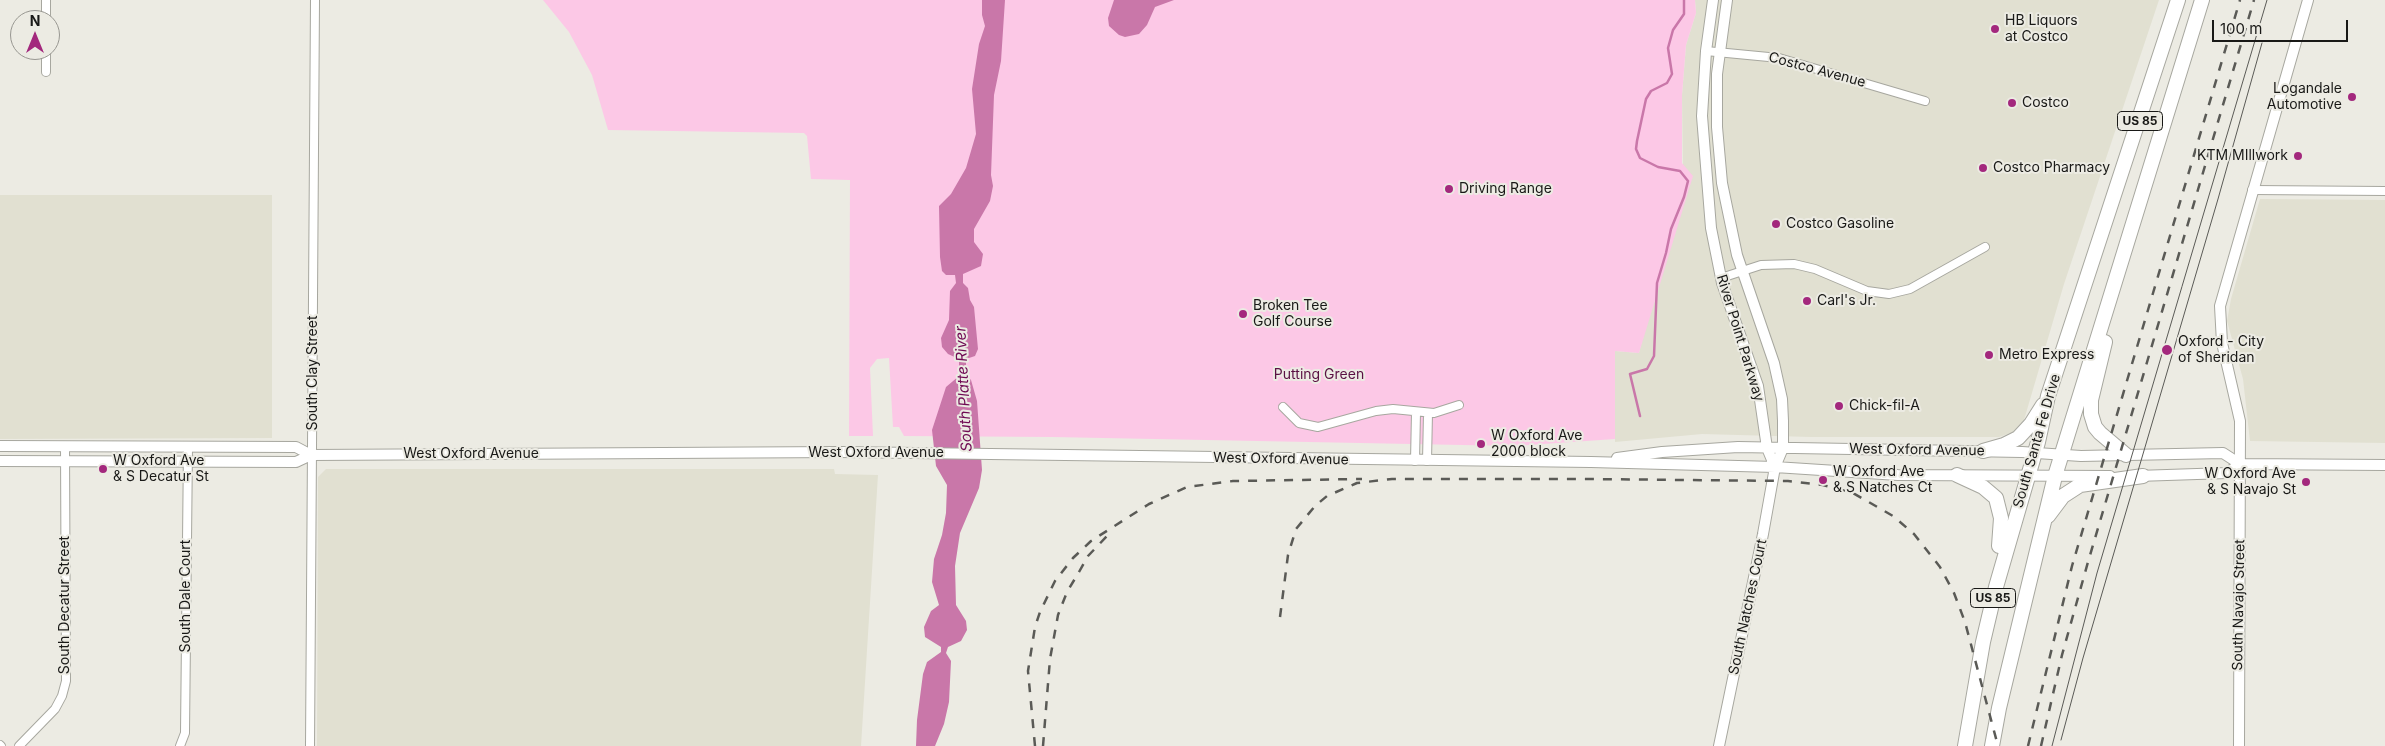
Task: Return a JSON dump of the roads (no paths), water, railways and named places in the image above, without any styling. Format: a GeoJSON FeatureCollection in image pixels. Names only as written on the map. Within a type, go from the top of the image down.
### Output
{"type":"FeatureCollection","features":[{"type":"Feature","properties":{"kind":"highway","name":"South Santa Fe Drive"},"geometry":{"type":"LineString","coordinates":[[1965,746],[1988,618],[2009,536],[2035,453],[2048,396],[2178,0]]}},
{"type":"Feature","properties":{"kind":"highway","name":"South Santa Fe Drive"},"geometry":{"type":"LineString","coordinates":[[1992,746],[2055,476],[2202,0]]}},
{"type":"Feature","properties":{"kind":"highway"},"geometry":{"type":"LineString","coordinates":[[2126,455],[2095,427],[2090,406],[2132,226]]}},
{"type":"Feature","properties":{"kind":"highway"},"geometry":{"type":"LineString","coordinates":[[1983,451],[2004,446],[2018,438],[2031,424],[2048,396]]}},
{"type":"Feature","properties":{"kind":"highway"},"geometry":{"type":"LineString","coordinates":[[1957,475],[1988,490],[1996,498],[2000,510],[2000,541],[1988,618]]}},
{"type":"Feature","properties":{"kind":"highway"},"geometry":{"type":"LineString","coordinates":[[2045,520],[2063,496],[2074,487],[2086,483],[2143,476]]}},
{"type":"Feature","properties":{"kind":"main road","name":"River Point Parkway"},"geometry":{"type":"LineString","coordinates":[[1713,0],[1706,51],[1702,116],[1711,228],[1721,278],[1758,386],[1767,448],[1774,467]]}},
{"type":"Feature","properties":{"kind":"main road","name":"River Point Parkway"},"geometry":{"type":"LineString","coordinates":[[1727,0],[1719,52],[1716,109],[1719,162],[1728,222],[1741,270],[1777,375],[1783,410],[1783,448],[1774,467]]}},
{"type":"Feature","properties":{"kind":"main road","name":"South Navajo Street"},"geometry":{"type":"LineString","coordinates":[[2239,746],[2239,412],[2222,343],[2220,314],[2224,289],[2308,0]]}},
{"type":"Feature","properties":{"kind":"main road","name":"West Oxford Avenue"},"geometry":{"type":"LineString","coordinates":[[0,446],[296,447],[311,455]]}},
{"type":"Feature","properties":{"kind":"main road"},"geometry":{"type":"LineString","coordinates":[[25,461],[26,446]]}},
{"type":"Feature","properties":{"kind":"main road","name":"West Oxford Avenue"},"geometry":{"type":"LineString","coordinates":[[1591,462],[1702,448],[1783,448],[1983,451],[2061,455],[2223,453],[2240,464],[2385,465]]}},
{"type":"Feature","properties":{"kind":"main road","name":"West Oxford Avenue"},"geometry":{"type":"LineString","coordinates":[[0,461],[296,462],[311,455],[904,453],[1591,462],[1774,467],[1853,473],[2028,476],[2143,476],[2227,473],[2240,464]]}},
{"type":"Feature","properties":{"kind":"main road","name":"South Natches Court"},"geometry":{"type":"LineString","coordinates":[[1719,746],[1763,534],[1774,467]]}},
{"type":"Feature","properties":{"kind":"street","name":"South Clay Street"},"geometry":{"type":"LineString","coordinates":[[310,746],[315,0]]}},
{"type":"Feature","properties":{"kind":"street","name":"Costco Avenue"},"geometry":{"type":"LineString","coordinates":[[1706,51],[1779,58],[1925,100]]}},
{"type":"Feature","properties":{"kind":"street"},"geometry":{"type":"LineString","coordinates":[[46,60],[46,72]]}},
{"type":"Feature","properties":{"kind":"street"},"geometry":{"type":"LineString","coordinates":[[2252,190],[2385,191]]}},
{"type":"Feature","properties":{"kind":"street"},"geometry":{"type":"LineString","coordinates":[[1721,278],[1741,270],[1768,264],[1794,264],[1815,269],[1862,289],[1889,294],[1910,289],[1985,247]]}},
{"type":"Feature","properties":{"kind":"street"},"geometry":{"type":"LineString","coordinates":[[1283,407],[1299,423],[1314,427],[1385,409],[1428,413],[1459,405]]}},
{"type":"Feature","properties":{"kind":"street"},"geometry":{"type":"LineString","coordinates":[[1415,461],[1416,412]]}},
{"type":"Feature","properties":{"kind":"street"},"geometry":{"type":"LineString","coordinates":[[1427,461],[1428,413]]}},
{"type":"Feature","properties":{"kind":"street","name":"South Decatur Street"},"geometry":{"type":"LineString","coordinates":[[19,746],[55,710],[62,696],[66,681],[65,446]]}},
{"type":"Feature","properties":{"kind":"street","name":"South Dale Court"},"geometry":{"type":"LineString","coordinates":[[181,745],[186,733],[188,446]]}},
{"type":"Feature","properties":{"kind":"water","name":"South Platte River"},"geometry":{"type":"Polygon","coordinates":[[[982,0],[1005,0],[1001,61],[994,95],[991,175],[993,186],[990,201],[974,229],[974,242],[983,254],[981,266],[963,274],[963,283],[968,288],[970,300],[974,307],[978,349],[975,356],[966,359],[966,375],[971,380],[977,401],[982,470],[979,488],[960,533],[955,566],[956,605],[966,621],[967,630],[961,641],[948,647],[946,653],[951,661],[949,702],[944,724],[935,746],[916,746],[917,720],[923,674],[927,662],[941,652],[941,647],[925,637],[924,627],[931,611],[939,605],[932,582],[934,559],[942,535],[946,513],[947,485],[936,466],[932,430],[946,387],[959,376],[959,359],[948,354],[942,347],[941,338],[949,320],[950,291],[956,283],[955,275],[946,275],[942,271],[939,206],[951,194],[966,168],[976,134],[972,89],[979,44],[985,26],[982,15],[982,0]]]}},
{"type":"Feature","properties":{"kind":"water"},"geometry":{"type":"Polygon","coordinates":[[[1114,0],[1174,0],[1155,7],[1147,25],[1139,34],[1125,37],[1119,35],[1109,26],[1108,18],[1114,0]]]}},
{"type":"Feature","properties":{"kind":"waterway"},"geometry":{"type":"LineString","coordinates":[[1640,416],[1630,374],[1647,369],[1654,356],[1657,283],[1671,229],[1684,197],[1688,181],[1680,171],[1658,167],[1640,158],[1636,149],[1646,99],[1651,91],[1667,83],[1672,74],[1668,48],[1673,30],[1684,14],[1684,0]]}},
{"type":"Feature","properties":{"kind":"tram line"},"geometry":{"type":"LineString","coordinates":[[2052,746],[2097,573],[2267,0]]}},
{"type":"Feature","properties":{"kind":"tram line"},"geometry":{"type":"LineString","coordinates":[[2061,740],[2083,658],[2262,43]]}},
{"type":"Feature","properties":{"kind":"railway"},"geometry":{"type":"LineString","coordinates":[[2028,746],[2072,566],[2240,0]]}},
{"type":"Feature","properties":{"kind":"railway"},"geometry":{"type":"LineString","coordinates":[[2041,746],[2062,655],[2088,562],[2254,0]]}},
{"type":"Feature","properties":{"kind":"railway"},"geometry":{"type":"LineString","coordinates":[[1035,746],[1028,671],[1035,627],[1055,581],[1073,558],[1091,541],[1149,504],[1187,487],[1233,481],[1362,479]]}},
{"type":"Feature","properties":{"kind":"railway"},"geometry":{"type":"LineString","coordinates":[[1280,617],[1288,555],[1296,529],[1315,506],[1327,496],[1357,483],[1392,479],[1586,479],[1788,481],[1823,485],[1853,493],[1893,516],[1914,534],[1940,567],[1954,593],[1965,622],[1998,746]]}},
{"type":"Feature","properties":{"kind":"railway"},"geometry":{"type":"LineString","coordinates":[[1043,746],[1050,659],[1058,615],[1067,592],[1088,556],[1108,535]]}},
{"type":"Feature","properties":{"kind":"place","name":"HB Liquors at Costco"},"geometry":{"type":"Point","coordinates":[1995,29]}},
{"type":"Feature","properties":{"kind":"place","name":"Logandale Automotive"},"geometry":{"type":"Point","coordinates":[2352,97]}},
{"type":"Feature","properties":{"kind":"place","name":"Costco"},"geometry":{"type":"Point","coordinates":[2012,103]}},
{"type":"Feature","properties":{"kind":"place","name":"KTM MIllwork"},"geometry":{"type":"Point","coordinates":[2298,156]}},
{"type":"Feature","properties":{"kind":"place","name":"Costco Pharmacy"},"geometry":{"type":"Point","coordinates":[1983,168]}},
{"type":"Feature","properties":{"kind":"place","name":"Driving Range"},"geometry":{"type":"Point","coordinates":[1449,189]}},
{"type":"Feature","properties":{"kind":"place","name":"Costco Gasoline"},"geometry":{"type":"Point","coordinates":[1776,224]}},
{"type":"Feature","properties":{"kind":"place","name":"Carl's Jr."},"geometry":{"type":"Point","coordinates":[1807,301]}},
{"type":"Feature","properties":{"kind":"place","name":"Broken Tee Golf Course"},"geometry":{"type":"Point","coordinates":[1243,314]}},
{"type":"Feature","properties":{"kind":"place","name":"Oxford - City of Sheridan"},"geometry":{"type":"Point","coordinates":[2167,350]}},
{"type":"Feature","properties":{"kind":"place","name":"Metro Express"},"geometry":{"type":"Point","coordinates":[1989,355]}},
{"type":"Feature","properties":{"kind":"place","name":"Chick-fil-A"},"geometry":{"type":"Point","coordinates":[1839,406]}},
{"type":"Feature","properties":{"kind":"place","name":"W Oxford Ave 2000 block"},"geometry":{"type":"Point","coordinates":[1481,444]}},
{"type":"Feature","properties":{"kind":"place","name":"W Oxford Ave & S Decatur St"},"geometry":{"type":"Point","coordinates":[103,469]}},
{"type":"Feature","properties":{"kind":"place","name":"W Oxford Ave & S Natches Ct"},"geometry":{"type":"Point","coordinates":[1823,480]}},
{"type":"Feature","properties":{"kind":"place","name":"W Oxford Ave & S Navajo St"},"geometry":{"type":"Point","coordinates":[2306,482]}},
{"type":"Feature","properties":{"kind":"park label","name":"Putting Green"},"geometry":{"type":"Point","coordinates":[1319,375]}}]}
